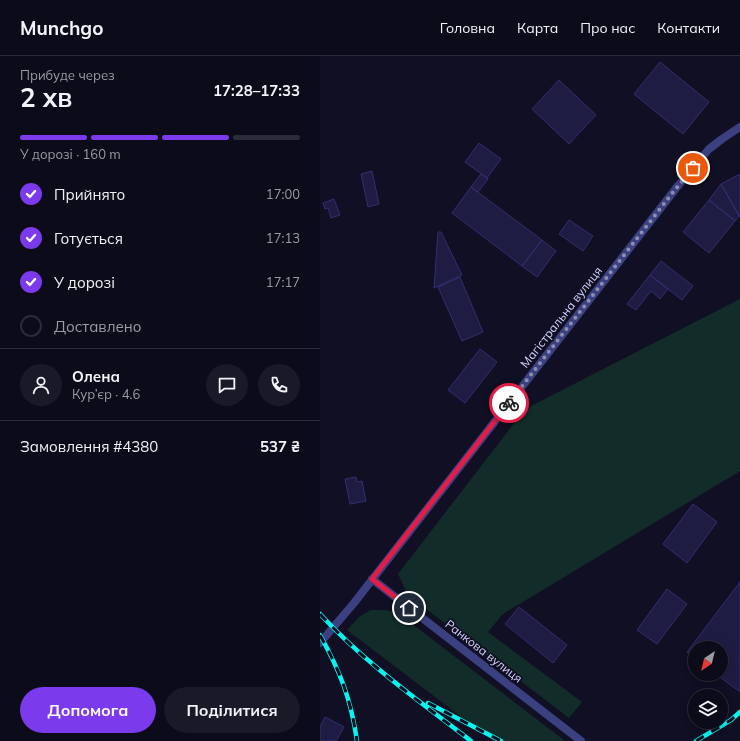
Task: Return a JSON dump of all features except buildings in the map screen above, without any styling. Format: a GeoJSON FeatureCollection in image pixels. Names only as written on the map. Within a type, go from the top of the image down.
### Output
{"type":"FeatureCollection","features":[{"type":"Feature","properties":{"kind":"street","name":"Магістральна вулиця"},"geometry":{"type":"LineString","coordinates":[[320,643],[372,579],[677,187],[710,149],[740,127]]}},
{"type":"Feature","properties":{"kind":"street","name":"Ранкова вулиця"},"geometry":{"type":"LineString","coordinates":[[372,579],[581,741]]}},
{"type":"Feature","properties":{"kind":"green space"},"geometry":{"type":"Polygon","coordinates":[[[740,299],[740,471],[503,614],[488,632],[582,702],[569,718],[408,595],[398,574],[525,409],[740,299]]]}},
{"type":"Feature","properties":{"kind":"green space"},"geometry":{"type":"Polygon","coordinates":[[[371,610],[386,610],[398,613],[565,741],[493,741],[347,630],[360,616],[371,610]]]}},
{"type":"Feature","properties":{"kind":"railway"},"geometry":{"type":"LineString","coordinates":[[320,614],[337,632],[374,665],[471,741]]}},
{"type":"Feature","properties":{"kind":"railway"},"geometry":{"type":"LineString","coordinates":[[320,635],[344,686],[352,712],[357,741]]}},
{"type":"Feature","properties":{"kind":"railway"},"geometry":{"type":"LineString","coordinates":[[428,703],[501,741]]}},
{"type":"Feature","properties":{"kind":"railway"},"geometry":{"type":"LineString","coordinates":[[696,741],[731,720],[740,712]]}},
{"type":"Feature","properties":{"kind":"way so far"},"geometry":{"type":"LineString","coordinates":[[509,403],[693,168]]}},
{"type":"Feature","properties":{"kind":"route"},"geometry":{"type":"LineString","coordinates":[[409,608],[372,579],[509,403]]}}]}
